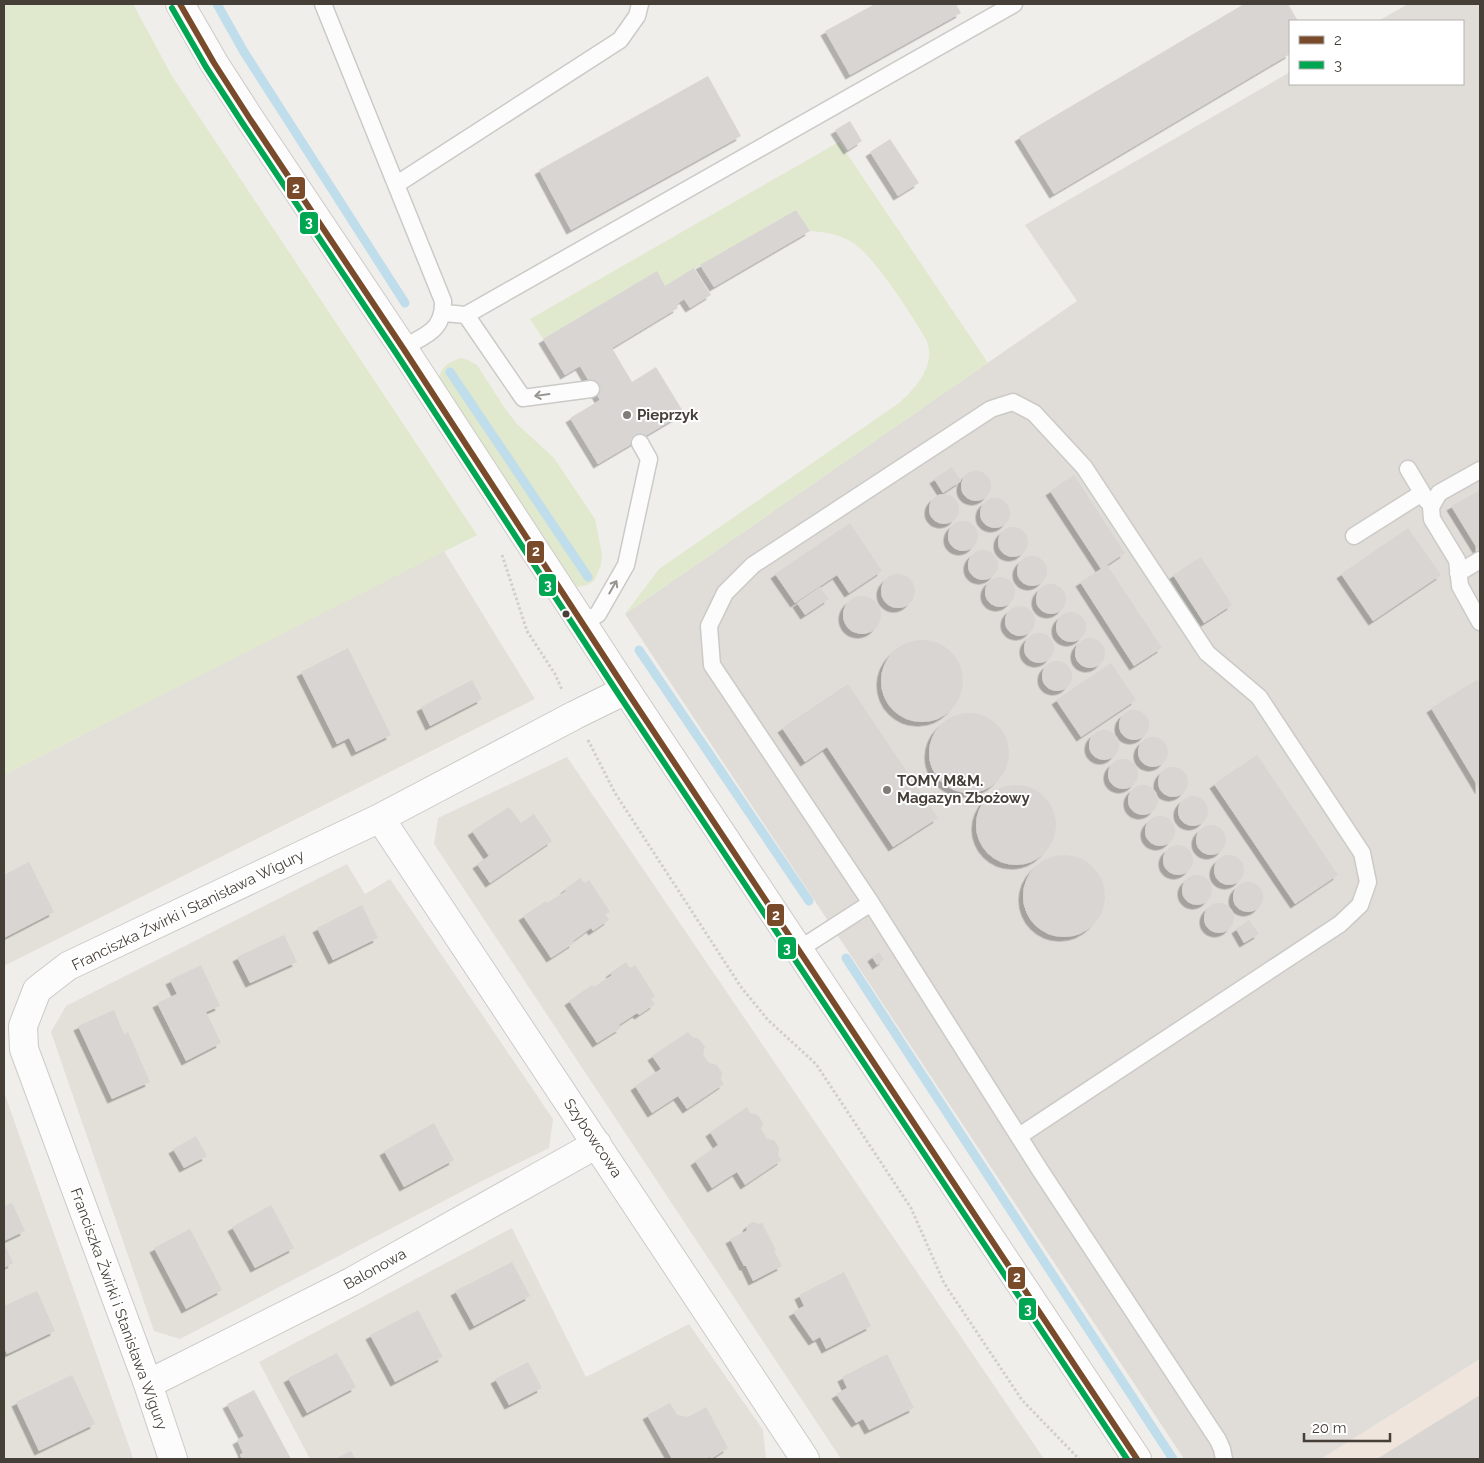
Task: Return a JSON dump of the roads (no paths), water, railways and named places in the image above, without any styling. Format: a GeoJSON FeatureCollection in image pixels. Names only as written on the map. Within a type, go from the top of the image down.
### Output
{"type":"FeatureCollection","features":[{"type":"Feature","properties":{"kind":"street"},"geometry":{"type":"LineString","coordinates":[[180,4],[214,63],[250,119],[403,348],[798,950],[1137,1459]]}},
{"type":"Feature","properties":{"kind":"street","name":"Franciszka Żwirki i Stanisława Wigury"},"geometry":{"type":"LineString","coordinates":[[173,1459],[148,1384],[24,1049],[24,1026],[38,990],[68,966],[380,818],[626,690]]}},
{"type":"Feature","properties":{"kind":"street","name":"Szybowcowa"},"geometry":{"type":"LineString","coordinates":[[380,818],[805,1459]]}},
{"type":"Feature","properties":{"kind":"street","name":"Balonowa"},"geometry":{"type":"LineString","coordinates":[[148,1384],[352,1282],[597,1144]]}},
{"type":"Feature","properties":{"kind":"lane"},"geometry":{"type":"LineString","coordinates":[[323,4],[443,301],[444,313],[434,330],[403,348]]}},
{"type":"Feature","properties":{"kind":"lane"},"geometry":{"type":"LineString","coordinates":[[397,184],[620,40],[636,16],[640,4]]}},
{"type":"Feature","properties":{"kind":"lane"},"geometry":{"type":"LineString","coordinates":[[444,313],[466,315],[1014,4]]}},
{"type":"Feature","properties":{"kind":"lane"},"geometry":{"type":"LineString","coordinates":[[466,315],[523,398],[591,389]]}},
{"type":"Feature","properties":{"kind":"lane"},"geometry":{"type":"LineString","coordinates":[[1019,1136],[1340,924],[1360,905],[1368,882],[1362,853],[1259,697],[1207,653],[1084,467],[1034,413],[1013,402],[992,408],[754,565],[725,593],[709,626],[712,665],[871,903],[1019,1136],[1218,1440],[1224,1459]]}},
{"type":"Feature","properties":{"kind":"lane"},"geometry":{"type":"LineString","coordinates":[[583,624],[598,614],[626,565],[649,459],[640,443]]}},
{"type":"Feature","properties":{"kind":"lane"},"geometry":{"type":"LineString","coordinates":[[1408,469],[1431,507],[1432,519],[1457,560],[1460,586],[1480,622]]}},
{"type":"Feature","properties":{"kind":"lane"},"geometry":{"type":"LineString","coordinates":[[1431,507],[1439,493],[1480,470]]}},
{"type":"Feature","properties":{"kind":"lane"},"geometry":{"type":"LineString","coordinates":[[1354,536],[1422,493]]}},
{"type":"Feature","properties":{"kind":"lane"},"geometry":{"type":"LineString","coordinates":[[1458,573],[1480,560]]}},
{"type":"Feature","properties":{"kind":"lane"},"geometry":{"type":"LineString","coordinates":[[798,950],[871,903]]}},
{"type":"Feature","properties":{"kind":"waterway"},"geometry":{"type":"LineString","coordinates":[[217,4],[244,52],[405,303]]}},
{"type":"Feature","properties":{"kind":"waterway"},"geometry":{"type":"LineString","coordinates":[[450,372],[588,577]]}},
{"type":"Feature","properties":{"kind":"waterway"},"geometry":{"type":"LineString","coordinates":[[639,650],[809,901]]}},
{"type":"Feature","properties":{"kind":"waterway"},"geometry":{"type":"LineString","coordinates":[[846,958],[1173,1459]]}},
{"type":"Feature","properties":{"kind":"place","name":"Pieprzyk"},"geometry":{"type":"Point","coordinates":[627,415]}},
{"type":"Feature","properties":{"kind":"place","name":"TOMY M&M. Magazyn Zbożowy"},"geometry":{"type":"Point","coordinates":[887,790]}}]}
